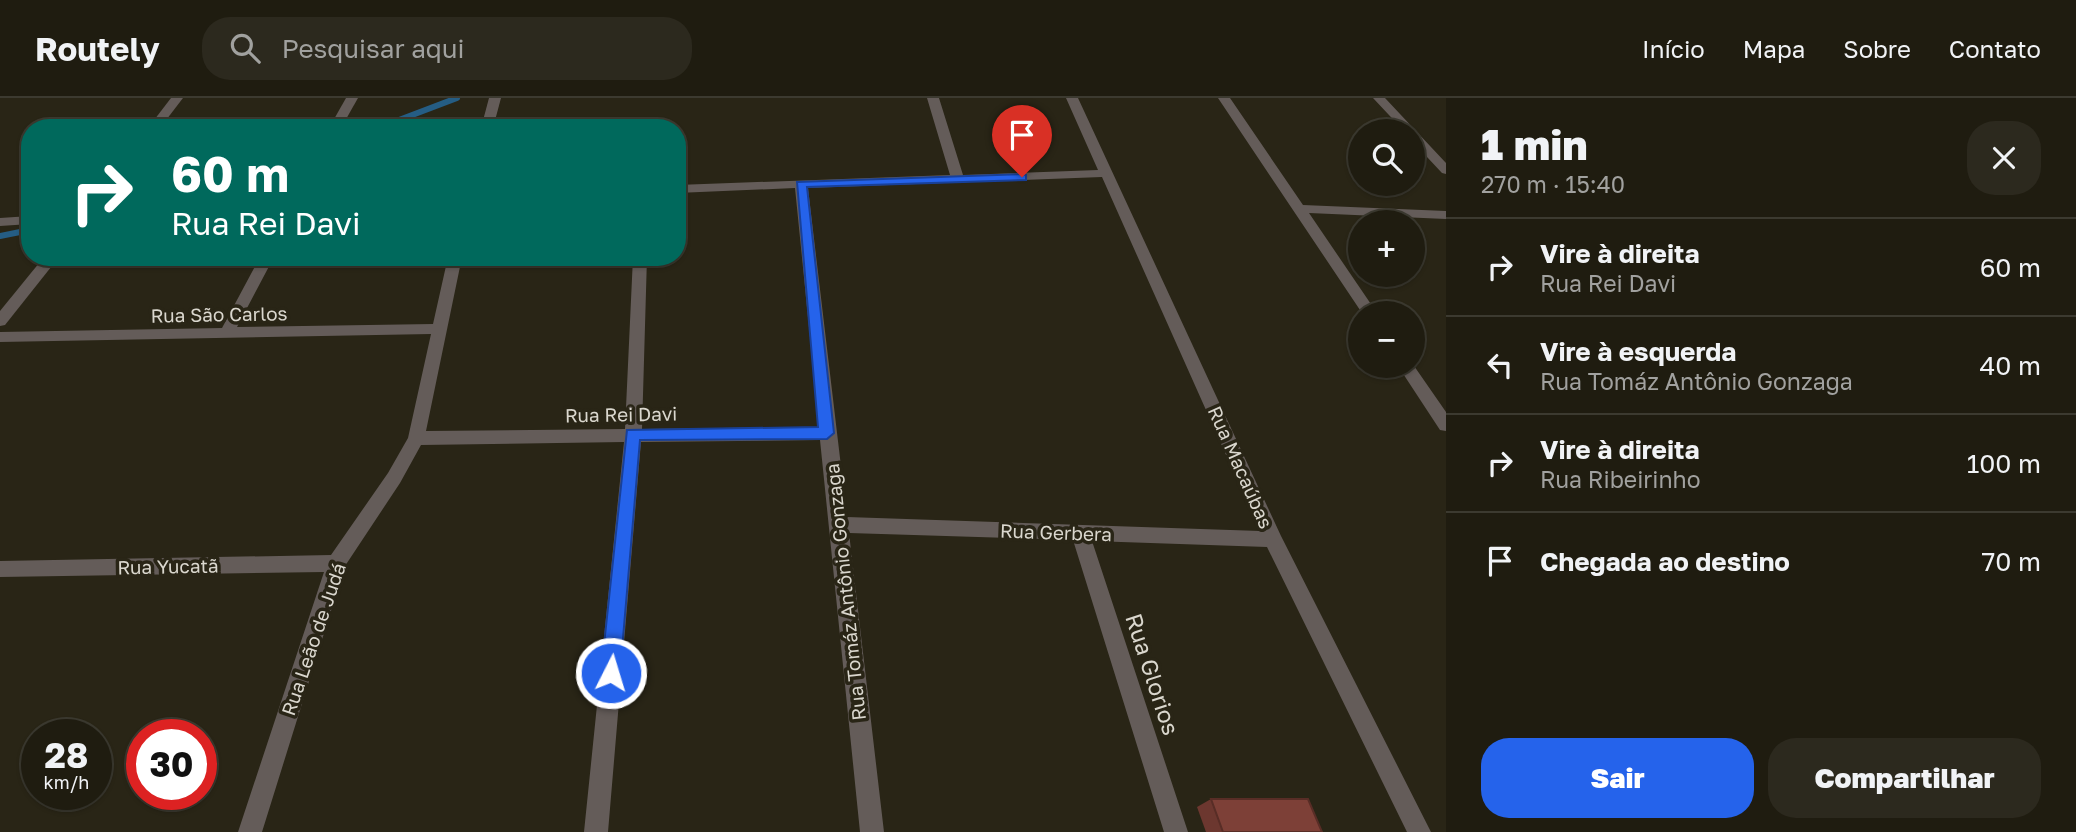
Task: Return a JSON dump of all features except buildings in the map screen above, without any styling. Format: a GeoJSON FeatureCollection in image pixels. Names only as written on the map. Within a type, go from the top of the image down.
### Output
{"type":"FeatureCollection","features":[{"type":"Feature","properties":{"kind":"street"},"geometry":{"type":"LineString","coordinates":[[161,119],[177,98]]}},
{"type":"Feature","properties":{"kind":"street"},"geometry":{"type":"LineString","coordinates":[[340,119],[352,98]]}},
{"type":"Feature","properties":{"kind":"street"},"geometry":{"type":"LineString","coordinates":[[489,119],[495,98]]}},
{"type":"Feature","properties":{"kind":"street"},"geometry":{"type":"LineString","coordinates":[[933,98],[958,179]]}},
{"type":"Feature","properties":{"kind":"street","name":"Rua Macaúbas"},"geometry":{"type":"LineString","coordinates":[[1072,98],[1273,539],[1419,832]]}},
{"type":"Feature","properties":{"kind":"street"},"geometry":{"type":"LineString","coordinates":[[1224,98],[1362,301]]}},
{"type":"Feature","properties":{"kind":"street"},"geometry":{"type":"LineString","coordinates":[[1379,98],[1398,119]]}},
{"type":"Feature","properties":{"kind":"street"},"geometry":{"type":"LineString","coordinates":[[1425,148],[1446,170]]}},
{"type":"Feature","properties":{"kind":"street"},"geometry":{"type":"LineString","coordinates":[[686,189],[1107,173]]}},
{"type":"Feature","properties":{"kind":"street","name":"Rua Tomáz Antônio Gonzaga"},"geometry":{"type":"LineString","coordinates":[[801,184],[872,832]]}},
{"type":"Feature","properties":{"kind":"street"},"geometry":{"type":"LineString","coordinates":[[1300,209],[1446,215]]}},
{"type":"Feature","properties":{"kind":"street"},"geometry":{"type":"LineString","coordinates":[[0,222],[21,221]]}},
{"type":"Feature","properties":{"kind":"street"},"geometry":{"type":"LineString","coordinates":[[0,321],[45,266]]}},
{"type":"Feature","properties":{"kind":"street"},"geometry":{"type":"LineString","coordinates":[[226,334],[262,266]]}},
{"type":"Feature","properties":{"kind":"street","name":"Rua Leão de Judá"},"geometry":{"type":"LineString","coordinates":[[250,832],[335,563],[394,478],[416,438],[453,266]]}},
{"type":"Feature","properties":{"kind":"street"},"geometry":{"type":"LineString","coordinates":[[596,832],[633,435],[640,266]]}},
{"type":"Feature","properties":{"kind":"street","name":"Rua São Carlos"},"geometry":{"type":"LineString","coordinates":[[0,337],[439,329]]}},
{"type":"Feature","properties":{"kind":"street"},"geometry":{"type":"LineString","coordinates":[[1414,378],[1446,425]]}},
{"type":"Feature","properties":{"kind":"street","name":"Rua Rei Davi"},"geometry":{"type":"LineString","coordinates":[[416,438],[827,433]]}},
{"type":"Feature","properties":{"kind":"street","name":"Rua Gerbera"},"geometry":{"type":"LineString","coordinates":[[838,525],[1273,539]]}},
{"type":"Feature","properties":{"kind":"street","name":"Rua Glorios"},"geometry":{"type":"LineString","coordinates":[[1080,532],[1176,832]]}},
{"type":"Feature","properties":{"kind":"street","name":"Rua Yucatã"},"geometry":{"type":"LineString","coordinates":[[0,569],[335,563]]}},
{"type":"Feature","properties":{"kind":"waterway"},"geometry":{"type":"LineString","coordinates":[[402,119],[457,98]]}},
{"type":"Feature","properties":{"kind":"waterway"},"geometry":{"type":"LineString","coordinates":[[0,236],[21,232]]}},
{"type":"Feature","properties":{"kind":"route"},"geometry":{"type":"LineString","coordinates":[[611,673],[633,435],[827,433],[801,184],[1022,177]]}}]}
